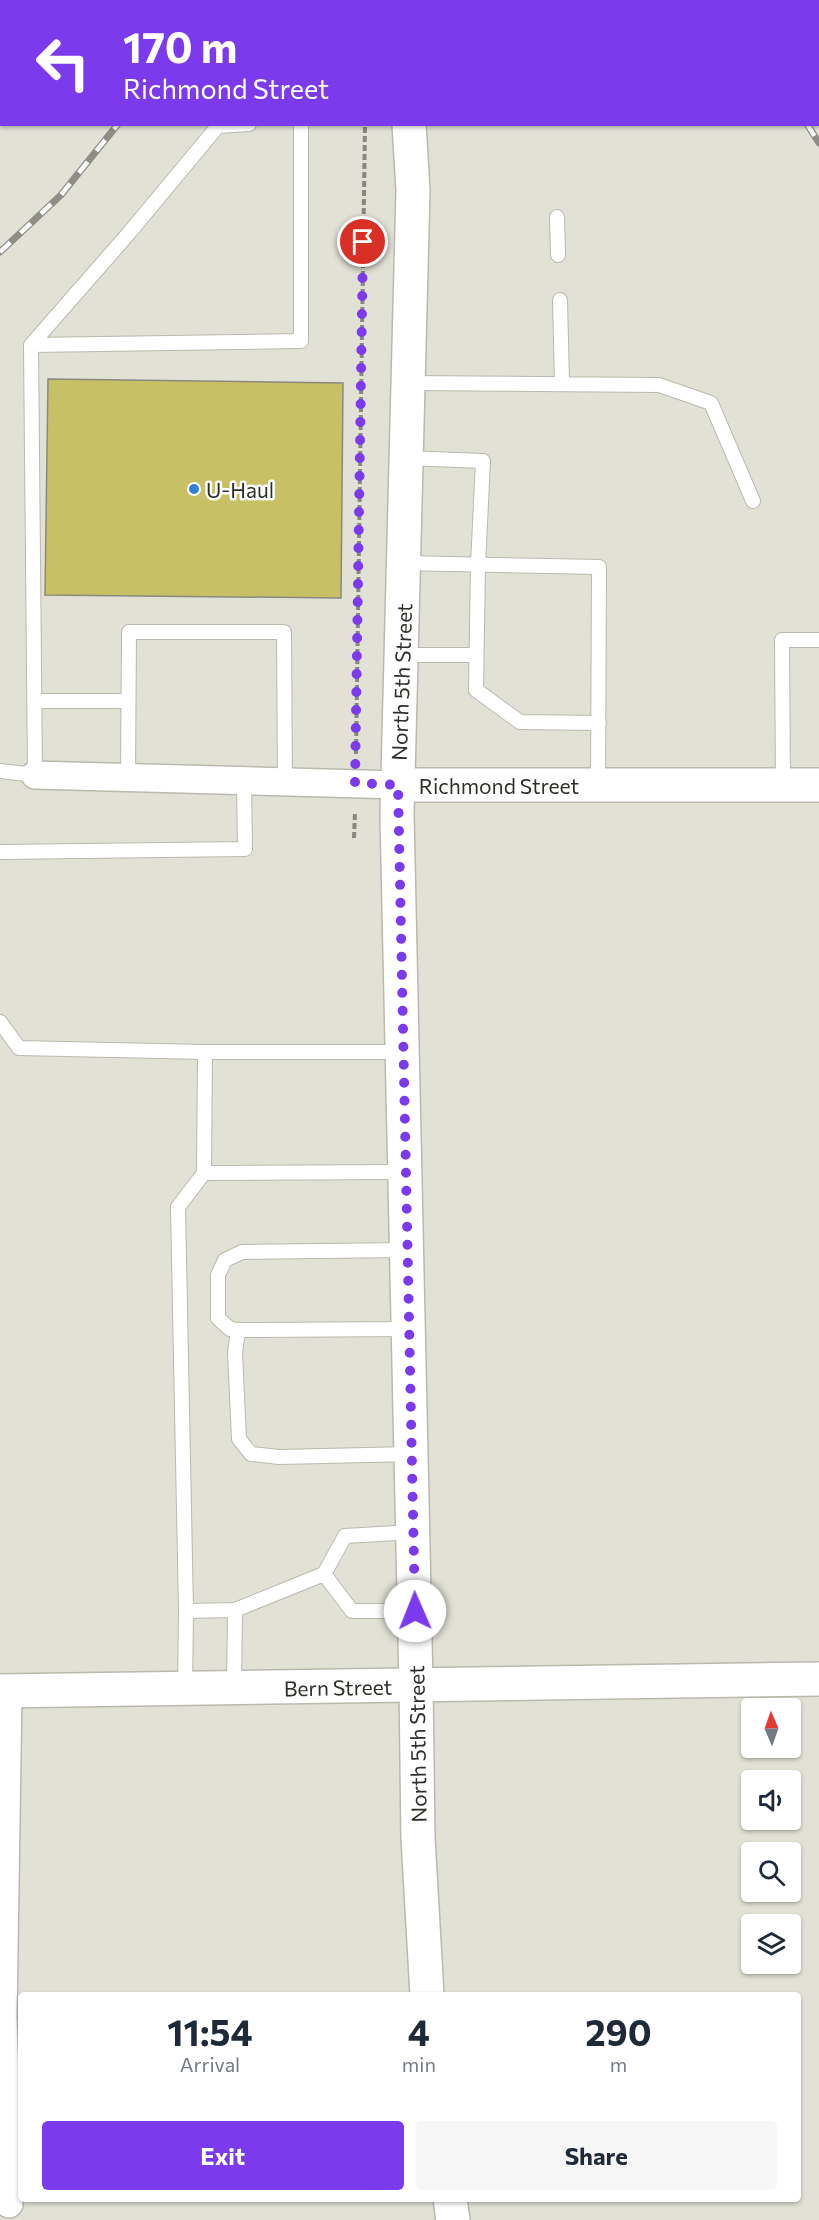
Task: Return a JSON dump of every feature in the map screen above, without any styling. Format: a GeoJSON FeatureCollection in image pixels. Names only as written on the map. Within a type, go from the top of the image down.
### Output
{"type":"FeatureCollection","features":[{"type":"Feature","properties":{"kind":"main road","name":"North 5th Street"},"geometry":{"type":"LineString","coordinates":[[410,126],[412,190],[398,785],[418,1838],[427,1992]]}},
{"type":"Feature","properties":{"kind":"main road","name":"Richmond Street"},"geometry":{"type":"LineString","coordinates":[[398,785],[819,785]]}},
{"type":"Feature","properties":{"kind":"main road","name":"Bern Street"},"geometry":{"type":"LineString","coordinates":[[4,1691],[819,1679]]}},
{"type":"Feature","properties":{"kind":"main road"},"geometry":{"type":"LineString","coordinates":[[450,2202],[453,2220]]}},
{"type":"Feature","properties":{"kind":"street","name":"Richmond Street"},"geometry":{"type":"LineString","coordinates":[[35,775],[398,785]]}},
{"type":"Feature","properties":{"kind":"street"},"geometry":{"type":"LineString","coordinates":[[4,1691],[2,1968],[13,2058],[15,2176],[9,2204]]}},
{"type":"Feature","properties":{"kind":"lane"},"geometry":{"type":"LineString","coordinates":[[0,771],[35,775],[30,345],[129,233],[218,126]]}},
{"type":"Feature","properties":{"kind":"lane"},"geometry":{"type":"LineString","coordinates":[[30,345],[301,340],[301,126]]}},
{"type":"Feature","properties":{"kind":"lane"},"geometry":{"type":"LineString","coordinates":[[557,217],[558,255]]}},
{"type":"Feature","properties":{"kind":"lane"},"geometry":{"type":"LineString","coordinates":[[560,300],[562,383]]}},
{"type":"Feature","properties":{"kind":"lane"},"geometry":{"type":"LineString","coordinates":[[408,383],[659,385],[711,403],[753,501]]}},
{"type":"Feature","properties":{"kind":"lane"},"geometry":{"type":"LineString","coordinates":[[406,458],[483,461],[478,565],[476,690],[520,722],[599,723]]}},
{"type":"Feature","properties":{"kind":"lane"},"geometry":{"type":"LineString","coordinates":[[404,563],[599,567],[598,785]]}},
{"type":"Feature","properties":{"kind":"lane"},"geometry":{"type":"LineString","coordinates":[[128,777],[129,632],[284,632],[285,782]]}},
{"type":"Feature","properties":{"kind":"lane"},"geometry":{"type":"LineString","coordinates":[[783,785],[782,640],[819,640]]}},
{"type":"Feature","properties":{"kind":"lane"},"geometry":{"type":"LineString","coordinates":[[402,655],[476,655]]}},
{"type":"Feature","properties":{"kind":"lane"},"geometry":{"type":"LineString","coordinates":[[34,701],[128,701]]}},
{"type":"Feature","properties":{"kind":"lane"},"geometry":{"type":"LineString","coordinates":[[0,852],[245,849],[244,781]]}},
{"type":"Feature","properties":{"kind":"lane"},"geometry":{"type":"LineString","coordinates":[[0,1022],[19,1048],[206,1052],[402,1052]]}},
{"type":"Feature","properties":{"kind":"lane"},"geometry":{"type":"LineString","coordinates":[[185,1689],[186,1611],[178,1207],[204,1173],[206,1052]]}},
{"type":"Feature","properties":{"kind":"lane"},"geometry":{"type":"LineString","coordinates":[[204,1173],[405,1172]]}},
{"type":"Feature","properties":{"kind":"lane"},"geometry":{"type":"LineString","coordinates":[[407,1250],[242,1252],[225,1260],[218,1275],[218,1318],[230,1329],[238,1330],[408,1329]]}},
{"type":"Feature","properties":{"kind":"lane"},"geometry":{"type":"LineString","coordinates":[[238,1330],[235,1353],[239,1439],[251,1454],[279,1457],[411,1454]]}},
{"type":"Feature","properties":{"kind":"lane"},"geometry":{"type":"LineString","coordinates":[[186,1611],[235,1610],[324,1574],[345,1536],[413,1532]]}},
{"type":"Feature","properties":{"kind":"lane"},"geometry":{"type":"LineString","coordinates":[[324,1574],[352,1611],[415,1611]]}},
{"type":"Feature","properties":{"kind":"lane"},"geometry":{"type":"LineString","coordinates":[[234,1688],[235,1610]]}},
{"type":"Feature","properties":{"kind":"path"},"geometry":{"type":"LineString","coordinates":[[354,838],[364,126]]}},
{"type":"Feature","properties":{"kind":"building","name":"U-Haul"},"geometry":{"type":"Polygon","coordinates":[[[48,379],[343,383],[341,598],[45,595],[48,379]]]}},
{"type":"Feature","properties":{"kind":"railway"},"geometry":{"type":"LineString","coordinates":[[0,252],[61,195],[116,126]]}},
{"type":"Feature","properties":{"kind":"railway"},"geometry":{"type":"LineString","coordinates":[[808,126],[819,143]]}},
{"type":"Feature","properties":{"kind":"place","name":"U-Haul"},"geometry":{"type":"Point","coordinates":[194,489]}},
{"type":"Feature","properties":{"kind":"route"},"geometry":{"type":"LineString","coordinates":[[363,242],[355,783],[398,785],[415,1611]]}}]}
